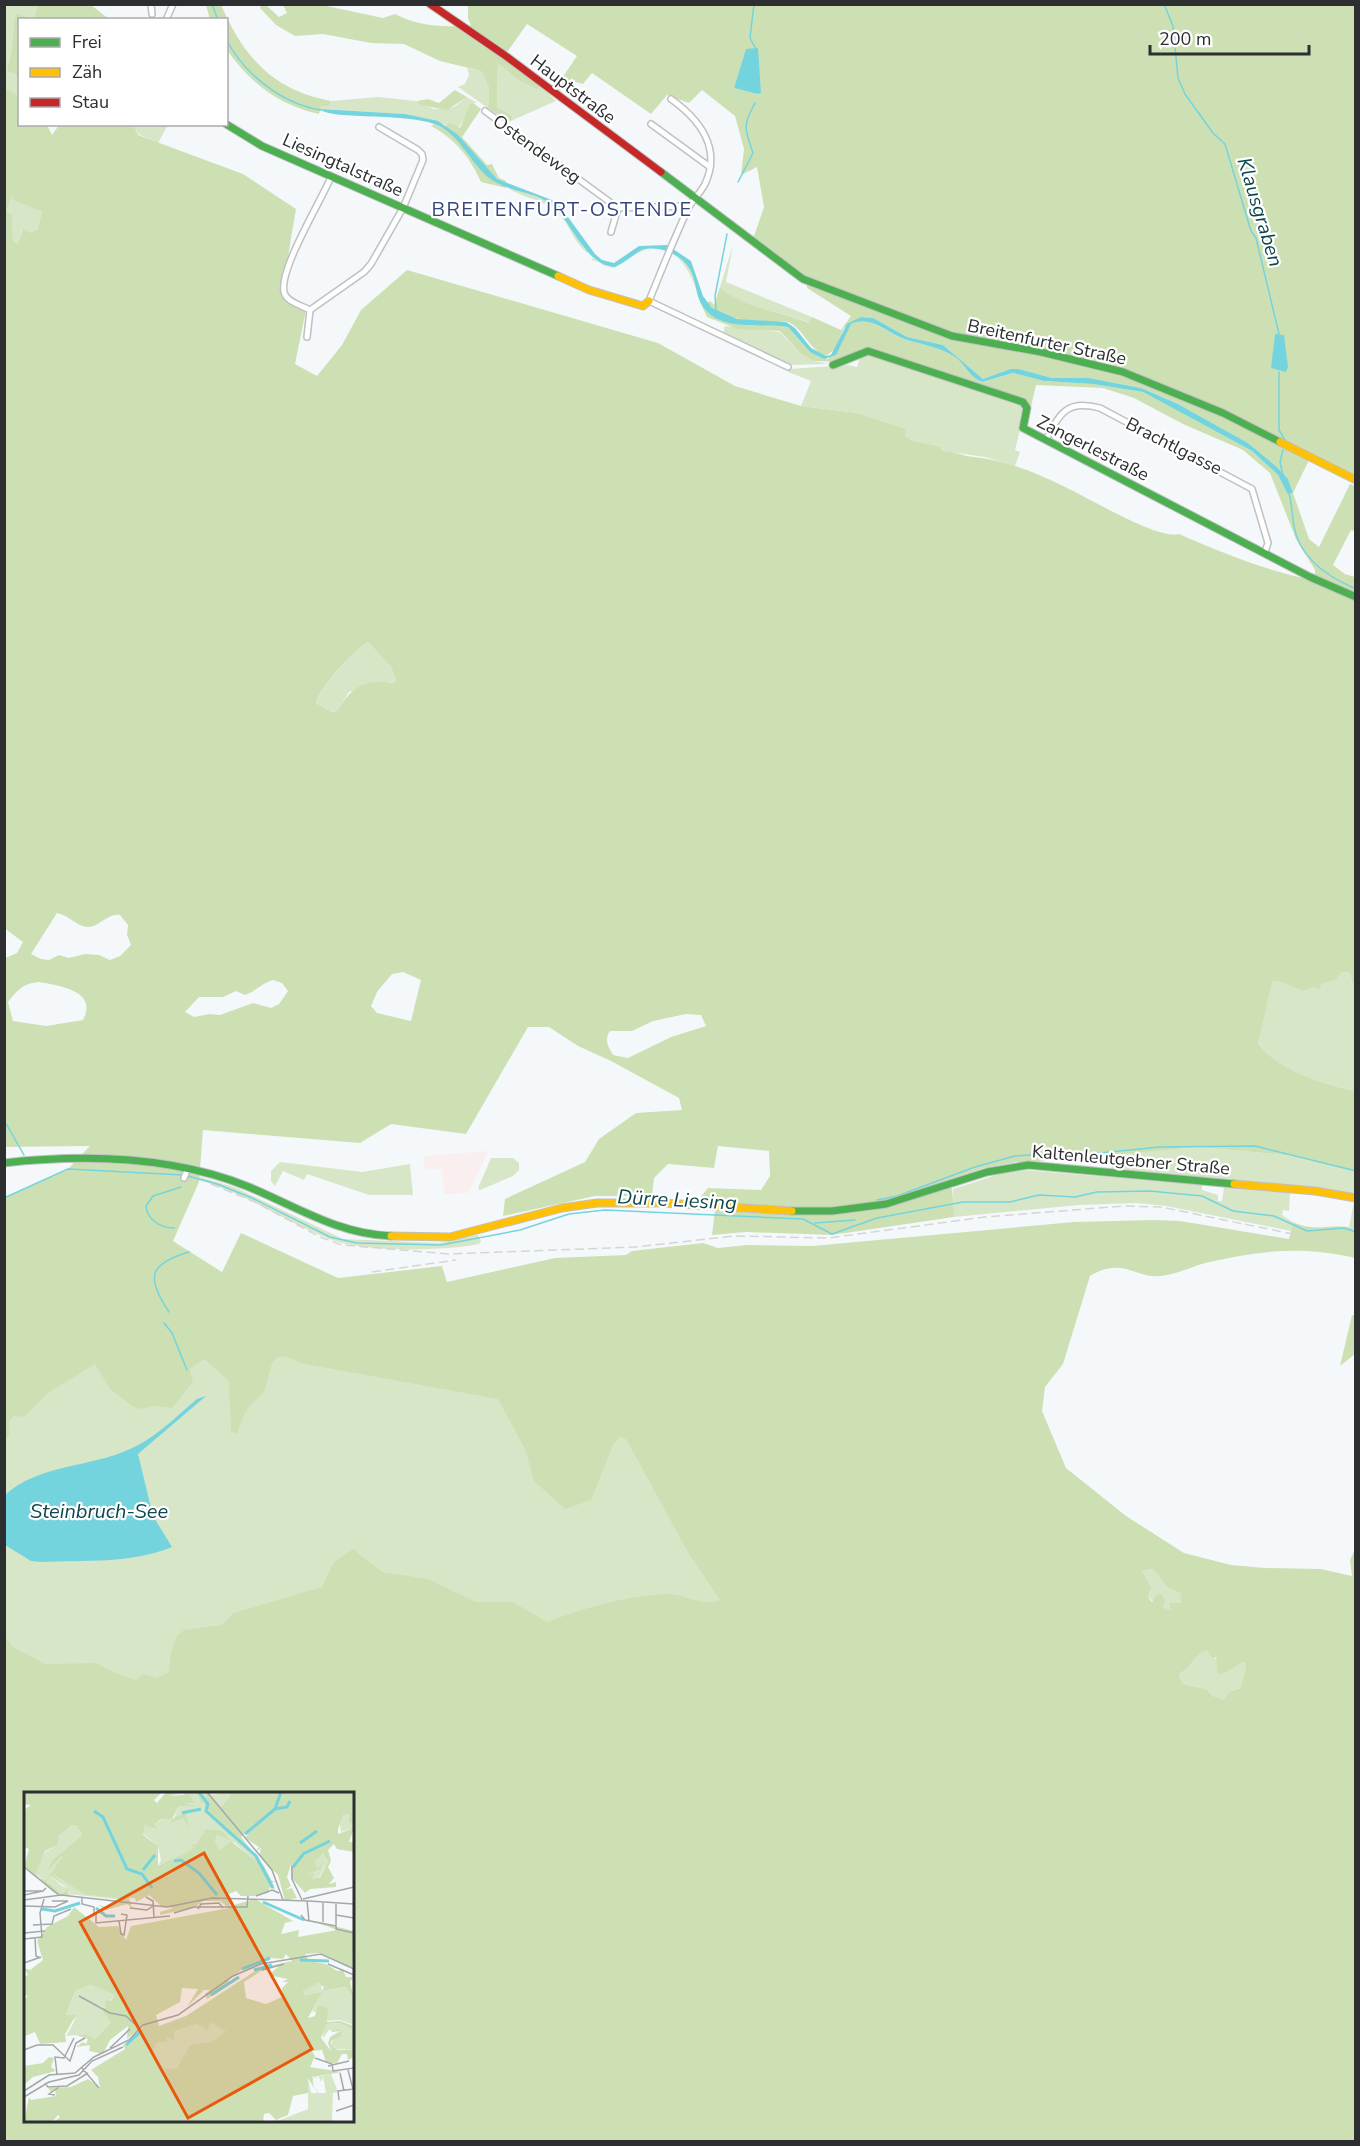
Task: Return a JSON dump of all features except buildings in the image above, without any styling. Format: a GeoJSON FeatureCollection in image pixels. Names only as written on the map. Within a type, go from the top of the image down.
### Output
{"type":"FeatureCollection","features":[{"type":"Feature","properties":{"kind":"main road","name":"Hauptstraße"},"geometry":{"type":"LineString","coordinates":[[430,4],[511,60],[736,230]]}},
{"type":"Feature","properties":{"kind":"main road","name":"Liesingtalstraße"},"geometry":{"type":"LineString","coordinates":[[228,125],[262,146],[589,290],[634,305],[643,306],[649,301]]}},
{"type":"Feature","properties":{"kind":"main road","name":"Breitenfurter Straße"},"geometry":{"type":"LineString","coordinates":[[736,230],[792,273],[824,288],[952,336],[1041,352],[1123,372],[1223,413],[1356,480]]}},
{"type":"Feature","properties":{"kind":"main road","name":"Zangerlestraße"},"geometry":{"type":"LineString","coordinates":[[833,365],[868,351],[1018,399],[1028,408],[1023,428],[1356,597]]}},
{"type":"Feature","properties":{"kind":"main road","name":"Kaltenleutgebner Straße"},"geometry":{"type":"LineString","coordinates":[[5,1163],[80,1159],[186,1173],[249,1188],[338,1229],[387,1237],[452,1236],[570,1206],[599,1203],[659,1201],[803,1211],[862,1208],[905,1200],[999,1169],[1028,1165],[1315,1191],[1356,1198]]}},
{"type":"Feature","properties":{"kind":"street"},"geometry":{"type":"LineString","coordinates":[[151,4],[152,14]]}},
{"type":"Feature","properties":{"kind":"street"},"geometry":{"type":"LineString","coordinates":[[167,18],[173,4]]}},
{"type":"Feature","properties":{"kind":"street"},"geometry":{"type":"LineString","coordinates":[[671,99],[690,112],[704,131],[710,146],[710,167],[706,181],[689,206],[672,243],[649,301],[788,367]]}},
{"type":"Feature","properties":{"kind":"street","name":"Ostendeweg"},"geometry":{"type":"LineString","coordinates":[[485,111],[618,208]]}},
{"type":"Feature","properties":{"kind":"street"},"geometry":{"type":"LineString","coordinates":[[651,124],[710,167]]}},
{"type":"Feature","properties":{"kind":"street"},"geometry":{"type":"LineString","coordinates":[[307,336],[310,310],[364,272],[403,208],[423,160],[422,154],[379,127]]}},
{"type":"Feature","properties":{"kind":"street"},"geometry":{"type":"LineString","coordinates":[[310,310],[288,299],[284,289],[298,241],[319,206],[331,177]]}},
{"type":"Feature","properties":{"kind":"street"},"geometry":{"type":"LineString","coordinates":[[611,232],[618,208],[689,206]]}},
{"type":"Feature","properties":{"kind":"street","name":"Brachtlgasse"},"geometry":{"type":"LineString","coordinates":[[1046,440],[1062,412],[1072,406],[1086,404],[1100,408],[1252,489],[1268,543],[1265,552]]}},
{"type":"Feature","properties":{"kind":"shaded area"},"geometry":{"type":"Polygon","coordinates":[[[488,1151],[469,1193],[444,1194],[442,1169],[425,1170],[423,1156],[488,1151]]]}},
{"type":"Feature","properties":{"kind":"green space"},"geometry":{"type":"Polygon","coordinates":[[[468,4],[1355,5],[1355,478],[1311,456],[1293,493],[1309,539],[1319,547],[1350,484],[1355,486],[1355,531],[1351,530],[1333,565],[1345,574],[1355,577],[1355,595],[1315,576],[1315,570],[1296,539],[1270,473],[1243,450],[1183,424],[1134,398],[1103,388],[1036,385],[1030,411],[1028,403],[1023,399],[867,348],[836,362],[813,361],[801,354],[780,331],[738,329],[707,317],[700,302],[708,311],[728,321],[788,327],[810,352],[828,359],[834,350],[826,356],[820,353],[798,329],[788,322],[738,319],[721,313],[707,303],[710,301],[714,305],[720,287],[728,294],[749,304],[809,323],[812,317],[841,330],[851,316],[807,288],[807,285],[753,239],[764,207],[757,167],[741,175],[744,149],[735,116],[702,90],[689,103],[667,95],[651,114],[592,73],[583,84],[576,82],[567,89],[560,90],[556,87],[577,56],[527,24],[505,55],[541,86],[537,89],[517,79],[498,63],[497,107],[512,116],[513,120],[508,122],[488,108],[489,88],[481,71],[440,61],[404,44],[371,43],[323,34],[295,36],[276,25],[260,8],[261,5],[266,5],[279,17],[287,13],[283,5],[322,5],[383,18],[395,14],[422,24],[442,26],[471,25],[468,19],[468,4]],[[758,49],[746,50],[734,88],[757,94],[758,49]],[[861,317],[844,328],[836,347],[851,324],[866,322],[899,337],[955,357],[982,382],[1013,373],[1044,381],[1093,384],[1143,392],[1252,451],[1278,475],[1287,493],[1293,493],[1288,479],[1248,443],[1178,404],[1141,388],[1089,378],[1052,378],[1019,369],[1010,369],[983,379],[943,345],[907,337],[872,318],[861,317]]]}},
{"type":"Feature","properties":{"kind":"green space"},"geometry":{"type":"Polygon","coordinates":[[[4,5],[37,5],[34,18],[16,13],[6,71],[18,76],[18,95],[5,88],[4,5]]]}},
{"type":"Feature","properties":{"kind":"green space"},"geometry":{"type":"Polygon","coordinates":[[[37,5],[91,5],[108,18],[34,18],[37,5]]]}},
{"type":"Feature","properties":{"kind":"green space"},"geometry":{"type":"Polygon","coordinates":[[[206,5],[221,5],[227,18],[210,18],[206,5]]]}},
{"type":"Feature","properties":{"kind":"green space"},"geometry":{"type":"Polygon","coordinates":[[[16,13],[31,18],[18,18],[18,76],[6,71],[16,13]]]}},
{"type":"Feature","properties":{"kind":"green space"},"geometry":{"type":"Polygon","coordinates":[[[228,20],[250,55],[276,80],[310,96],[331,101],[329,106],[321,106],[319,114],[291,105],[267,91],[245,73],[228,51],[228,20]]]}},
{"type":"Feature","properties":{"kind":"green space"},"geometry":{"type":"Polygon","coordinates":[[[498,62],[517,79],[541,86],[556,101],[513,120],[512,116],[497,107],[498,62]]]}},
{"type":"Feature","properties":{"kind":"green space"},"geometry":{"type":"Polygon","coordinates":[[[467,68],[481,71],[489,88],[488,108],[458,87],[465,84],[469,75],[467,68]]]}},
{"type":"Feature","properties":{"kind":"green space"},"geometry":{"type":"Polygon","coordinates":[[[5,88],[18,95],[18,126],[48,126],[52,135],[58,126],[134,126],[138,135],[243,174],[296,209],[282,292],[306,310],[295,364],[317,376],[342,345],[361,310],[407,270],[658,343],[735,386],[801,406],[857,413],[907,429],[905,436],[913,441],[939,446],[943,451],[1019,467],[1139,524],[1169,534],[1179,534],[1228,555],[1278,572],[1318,582],[1355,600],[1355,984],[1352,983],[1350,973],[1341,972],[1336,980],[1322,983],[1319,989],[1313,987],[1302,991],[1278,981],[1272,982],[1258,1044],[1278,1062],[1302,1075],[1355,1091],[1355,1172],[1295,1156],[1199,1147],[1017,1162],[984,1168],[951,1179],[954,1217],[832,1235],[746,1232],[712,1235],[716,1202],[698,1200],[708,1188],[761,1190],[770,1176],[769,1151],[718,1146],[714,1168],[668,1164],[654,1178],[652,1196],[595,1196],[503,1216],[505,1199],[585,1162],[599,1139],[636,1113],[682,1110],[679,1098],[578,1046],[549,1027],[528,1027],[466,1134],[391,1124],[360,1143],[203,1130],[199,1182],[173,1241],[222,1272],[241,1233],[338,1278],[442,1266],[447,1282],[555,1258],[626,1255],[632,1251],[703,1243],[718,1248],[747,1245],[812,1246],[1074,1222],[1152,1220],[1180,1221],[1289,1239],[1293,1222],[1311,1227],[1340,1226],[1355,1229],[1355,1258],[1319,1252],[1268,1252],[1214,1261],[1161,1276],[1111,1268],[1090,1276],[1063,1364],[1045,1387],[1042,1411],[1066,1468],[1126,1516],[1184,1553],[1231,1565],[1321,1569],[1352,1576],[1350,1560],[1355,1549],[1355,2141],[5,2141],[5,1996],[7,1997],[4,1975],[5,1637],[13,1647],[45,1664],[96,1663],[136,1680],[143,1674],[157,1678],[169,1672],[171,1652],[177,1636],[184,1630],[221,1625],[234,1613],[322,1587],[334,1562],[353,1549],[382,1572],[428,1579],[476,1602],[513,1602],[547,1622],[605,1604],[650,1595],[672,1594],[706,1602],[720,1600],[689,1554],[626,1439],[620,1437],[614,1443],[591,1500],[565,1509],[534,1481],[525,1449],[498,1399],[300,1363],[282,1356],[276,1358],[273,1363],[264,1391],[246,1411],[237,1434],[231,1432],[229,1381],[204,1359],[190,1369],[193,1382],[172,1408],[154,1406],[140,1409],[132,1406],[110,1389],[95,1364],[48,1393],[24,1417],[14,1416],[9,1422],[10,1434],[5,1440],[5,1197],[66,1171],[90,1146],[5,1147],[5,958],[17,953],[23,942],[4,928],[5,88]],[[12,196],[7,211],[12,215],[13,240],[17,244],[23,229],[31,233],[37,230],[42,212],[13,200],[12,196]],[[368,642],[338,670],[316,703],[332,712],[337,711],[355,689],[367,683],[396,681],[391,667],[368,642]],[[57,913],[31,954],[49,960],[59,955],[69,958],[85,954],[99,955],[110,960],[120,956],[131,945],[127,935],[128,925],[120,915],[115,915],[88,927],[57,913]],[[403,972],[392,974],[377,992],[371,1006],[377,1013],[411,1021],[421,980],[403,972]],[[273,980],[245,995],[236,991],[223,997],[199,997],[185,1012],[194,1017],[220,1015],[253,1003],[271,1008],[279,1004],[288,991],[282,983],[273,980]],[[39,982],[25,986],[8,1002],[13,1021],[46,1026],[83,1020],[86,1002],[81,996],[67,988],[39,982]],[[686,1014],[653,1021],[632,1031],[610,1031],[607,1040],[613,1055],[628,1058],[671,1037],[706,1026],[701,1015],[686,1014]],[[1153,1569],[1142,1571],[1151,1588],[1148,1597],[1152,1602],[1156,1595],[1162,1594],[1165,1603],[1163,1608],[1171,1610],[1169,1603],[1181,1603],[1181,1594],[1167,1587],[1153,1569]],[[1207,1650],[1179,1674],[1183,1684],[1206,1689],[1213,1696],[1224,1700],[1229,1692],[1240,1688],[1246,1667],[1244,1662],[1225,1673],[1218,1674],[1216,1657],[1212,1658],[1207,1650]]]}},
{"type":"Feature","properties":{"kind":"green space"},"geometry":{"type":"Polygon","coordinates":[[[455,90],[467,97],[447,110],[421,105],[417,101],[428,99],[439,103],[455,90]]]}},
{"type":"Feature","properties":{"kind":"green space"},"geometry":{"type":"Polygon","coordinates":[[[378,97],[417,101],[434,109],[454,107],[467,97],[477,103],[473,103],[458,129],[450,122],[446,125],[405,114],[320,109],[321,105],[329,106],[331,101],[378,97]]]}},
{"type":"Feature","properties":{"kind":"green space"},"geometry":{"type":"Polygon","coordinates":[[[473,103],[481,109],[462,137],[487,165],[492,164],[499,178],[506,181],[506,188],[481,182],[461,150],[431,126],[435,124],[443,128],[449,122],[460,128],[470,104],[473,103]]]}},
{"type":"Feature","properties":{"kind":"green space"},"geometry":{"type":"Polygon","coordinates":[[[134,126],[167,126],[158,143],[138,134],[134,126]]]}},
{"type":"Feature","properties":{"kind":"green space"},"geometry":{"type":"Polygon","coordinates":[[[506,186],[537,196],[553,205],[589,254],[581,247],[555,210],[506,186]]]}},
{"type":"Feature","properties":{"kind":"green space"},"geometry":{"type":"Polygon","coordinates":[[[12,196],[14,200],[42,212],[37,230],[31,234],[22,230],[17,244],[13,240],[12,215],[7,211],[12,196]]]}},
{"type":"Feature","properties":{"kind":"green space"},"geometry":{"type":"Polygon","coordinates":[[[733,245],[726,282],[812,317],[810,323],[749,304],[728,294],[720,287],[733,245]]]}},
{"type":"Feature","properties":{"kind":"green space"},"geometry":{"type":"Polygon","coordinates":[[[674,254],[688,265],[700,302],[688,271],[674,254]]]}},
{"type":"Feature","properties":{"kind":"green space"},"geometry":{"type":"Polygon","coordinates":[[[725,326],[780,332],[801,354],[813,361],[829,364],[789,365],[723,333],[725,326]]]}},
{"type":"Feature","properties":{"kind":"green space"},"geometry":{"type":"Polygon","coordinates":[[[868,354],[1019,403],[1025,410],[1015,450],[1020,452],[1015,466],[985,457],[943,451],[939,446],[913,441],[905,436],[907,429],[857,413],[801,406],[811,381],[788,372],[789,369],[848,365],[857,367],[861,355],[868,354]]]}},
{"type":"Feature","properties":{"kind":"green space"},"geometry":{"type":"Polygon","coordinates":[[[368,642],[391,667],[396,681],[349,692],[337,711],[332,712],[316,703],[338,670],[368,642]]]}},
{"type":"Feature","properties":{"kind":"green space"},"geometry":{"type":"Polygon","coordinates":[[[1341,972],[1350,973],[1352,983],[1356,984],[1355,1091],[1302,1075],[1278,1062],[1258,1044],[1271,982],[1278,981],[1302,991],[1341,972]]]}},
{"type":"Feature","properties":{"kind":"green space"},"geometry":{"type":"Polygon","coordinates":[[[1199,1147],[1295,1156],[1355,1172],[1355,1197],[1112,1170],[1110,1155],[1199,1147]]]}},
{"type":"Feature","properties":{"kind":"green space"},"geometry":{"type":"Polygon","coordinates":[[[491,1158],[513,1158],[519,1163],[519,1170],[513,1176],[480,1190],[478,1188],[491,1158]]]}},
{"type":"Feature","properties":{"kind":"green space"},"geometry":{"type":"Polygon","coordinates":[[[280,1162],[362,1172],[410,1164],[413,1195],[369,1195],[307,1174],[304,1180],[283,1171],[275,1186],[271,1181],[271,1171],[280,1162]]]}},
{"type":"Feature","properties":{"kind":"green space"},"geometry":{"type":"Polygon","coordinates":[[[1024,1170],[1202,1185],[1202,1190],[1218,1195],[1218,1201],[1222,1201],[1224,1187],[1290,1193],[1289,1211],[1283,1210],[1282,1215],[1293,1222],[1291,1231],[1166,1206],[1137,1203],[1079,1205],[954,1217],[951,1208],[953,1189],[1000,1174],[1024,1170]]]}},
{"type":"Feature","properties":{"kind":"green space"},"geometry":{"type":"Polygon","coordinates":[[[190,1174],[234,1187],[343,1239],[439,1243],[478,1235],[481,1241],[479,1244],[425,1249],[383,1249],[344,1244],[311,1231],[228,1190],[191,1178],[190,1174]]]}},
{"type":"Feature","properties":{"kind":"green space"},"geometry":{"type":"Polygon","coordinates":[[[1355,1197],[1355,1229],[1349,1227],[1355,1197]]]}},
{"type":"Feature","properties":{"kind":"green space"},"geometry":{"type":"Polygon","coordinates":[[[1352,1315],[1355,1316],[1355,1354],[1340,1366],[1352,1315]]]}},
{"type":"Feature","properties":{"kind":"green space"},"geometry":{"type":"Polygon","coordinates":[[[30,1335],[718,1387],[747,1671],[38,1792],[24,1792],[14,1997],[5,1999],[5,1362],[30,1335]]]}},
{"type":"Feature","properties":{"kind":"green space"},"geometry":{"type":"Polygon","coordinates":[[[1153,1569],[1167,1587],[1181,1594],[1181,1603],[1175,1604],[1171,1610],[1164,1609],[1148,1597],[1150,1592],[1142,1571],[1153,1569]]]}},
{"type":"Feature","properties":{"kind":"green space"},"geometry":{"type":"Polygon","coordinates":[[[1207,1650],[1229,1671],[1236,1664],[1244,1662],[1246,1667],[1240,1688],[1229,1692],[1224,1701],[1213,1696],[1206,1689],[1183,1684],[1179,1674],[1207,1650]]]}},
{"type":"Feature","properties":{"kind":"water"},"geometry":{"type":"Polygon","coordinates":[[[758,48],[761,93],[734,88],[746,49],[758,48]]]}},
{"type":"Feature","properties":{"kind":"water"},"geometry":{"type":"Polygon","coordinates":[[[320,109],[405,114],[438,121],[458,135],[497,179],[557,202],[595,254],[602,260],[614,263],[639,246],[667,245],[691,261],[703,296],[712,308],[737,319],[786,322],[795,328],[811,348],[826,356],[831,355],[847,324],[861,317],[873,318],[907,337],[943,345],[983,379],[1010,369],[1019,369],[1052,378],[1089,378],[1141,388],[1178,404],[1248,443],[1288,479],[1293,493],[1287,493],[1278,475],[1252,451],[1143,392],[1093,384],[1044,381],[1013,373],[982,382],[955,357],[866,322],[851,324],[836,355],[824,359],[810,352],[788,327],[728,323],[719,320],[704,308],[699,300],[692,274],[681,259],[666,251],[649,249],[642,250],[615,267],[605,265],[589,254],[552,205],[545,200],[505,187],[489,178],[451,134],[443,128],[414,120],[339,115],[320,109]]]}},
{"type":"Feature","properties":{"kind":"water"},"geometry":{"type":"Polygon","coordinates":[[[1275,334],[1284,335],[1288,367],[1286,372],[1271,368],[1275,334]]]}},
{"type":"Feature","properties":{"kind":"water","name":"Steinbruch-See"},"geometry":{"type":"Polygon","coordinates":[[[206,1396],[138,1454],[153,1516],[172,1547],[124,1559],[41,1562],[31,1561],[5,1545],[5,1495],[18,1485],[33,1477],[98,1460],[139,1445],[197,1399],[206,1396]]]}},
{"type":"Feature","properties":{"kind":"waterway"},"geometry":{"type":"LineString","coordinates":[[212,4],[217,18]]}},
{"type":"Feature","properties":{"kind":"waterway"},"geometry":{"type":"LineString","coordinates":[[754,4],[750,38],[756,49]]}},
{"type":"Feature","properties":{"kind":"waterway","name":"Klausgraben"},"geometry":{"type":"LineString","coordinates":[[1164,4],[1173,26],[1178,78],[1185,94],[1213,133],[1225,144],[1251,231],[1256,238],[1279,334]]}},
{"type":"Feature","properties":{"kind":"waterway"},"geometry":{"type":"LineString","coordinates":[[228,42],[243,64],[266,85],[292,101],[321,110]]}},
{"type":"Feature","properties":{"kind":"waterway"},"geometry":{"type":"LineString","coordinates":[[738,182],[753,153],[746,128],[748,117],[755,103]]}},
{"type":"Feature","properties":{"kind":"waterway"},"geometry":{"type":"LineString","coordinates":[[716,310],[715,296],[727,234]]}},
{"type":"Feature","properties":{"kind":"waterway","name":"Klausgraben"},"geometry":{"type":"LineString","coordinates":[[1279,372],[1279,430],[1285,440]]}},
{"type":"Feature","properties":{"kind":"waterway","name":"Klausgraben"},"geometry":{"type":"LineString","coordinates":[[1283,450],[1280,462],[1283,475]]}},
{"type":"Feature","properties":{"kind":"waterway"},"geometry":{"type":"LineString","coordinates":[[1289,493],[1297,537],[1308,557],[1335,579],[1356,589]]}},
{"type":"Feature","properties":{"kind":"waterway"},"geometry":{"type":"LineString","coordinates":[[4,1120],[24,1155]]}},
{"type":"Feature","properties":{"kind":"waterway"},"geometry":{"type":"LineString","coordinates":[[877,1200],[897,1196],[975,1167],[1015,1156],[1043,1154],[1069,1156],[1160,1147],[1255,1146],[1356,1171]]}},
{"type":"Feature","properties":{"kind":"waterway","name":"Dürre Liesing"},"geometry":{"type":"LineString","coordinates":[[4,1198],[68,1169],[183,1175]]}},
{"type":"Feature","properties":{"kind":"waterway","name":"Dürre Liesing"},"geometry":{"type":"LineString","coordinates":[[188,1176],[217,1184],[252,1198],[330,1237],[357,1243],[441,1245],[520,1230],[569,1214],[605,1210],[803,1219],[832,1234],[877,1218],[963,1202],[1010,1202],[1039,1195],[1075,1197],[1097,1192],[1150,1191],[1202,1196],[1233,1211],[1274,1216],[1307,1231],[1344,1228],[1356,1232]]}},
{"type":"Feature","properties":{"kind":"waterway"},"geometry":{"type":"LineString","coordinates":[[174,1228],[164,1227],[152,1219],[146,1206],[153,1196],[181,1187]]}},
{"type":"Feature","properties":{"kind":"waterway"},"geometry":{"type":"LineString","coordinates":[[815,1223],[855,1220]]}},
{"type":"Feature","properties":{"kind":"waterway"},"geometry":{"type":"LineString","coordinates":[[169,1312],[157,1290],[154,1281],[155,1274],[165,1262],[189,1252]]}},
{"type":"Feature","properties":{"kind":"waterway"},"geometry":{"type":"LineString","coordinates":[[164,1323],[172,1333],[187,1370]]}},
{"type":"Feature","properties":{"kind":"railway"},"geometry":{"type":"LineString","coordinates":[[211,1184],[255,1202],[320,1237],[342,1245],[450,1254],[635,1247],[735,1236],[828,1238],[985,1217],[1124,1206],[1161,1207],[1356,1247]]}},
{"type":"Feature","properties":{"kind":"railway"},"geometry":{"type":"LineString","coordinates":[[372,1272],[456,1260]]}},
{"type":"Feature","properties":{"kind":"traffic: fast"},"geometry":{"type":"LineString","coordinates":[[228,125],[262,146],[558,276]]}},
{"type":"Feature","properties":{"kind":"traffic: fast"},"geometry":{"type":"LineString","coordinates":[[661,172],[803,279],[952,336],[1041,352],[1123,372],[1223,413],[1280,442]]}},
{"type":"Feature","properties":{"kind":"traffic: fast"},"geometry":{"type":"LineString","coordinates":[[833,365],[868,351],[1023,402],[1027,408],[1023,428],[1310,577],[1356,597]]}},
{"type":"Feature","properties":{"kind":"traffic: fast"},"geometry":{"type":"LineString","coordinates":[[4,1163],[97,1158],[159,1163],[190,1169],[249,1187],[335,1225],[391,1236]]}},
{"type":"Feature","properties":{"kind":"traffic: fast"},"geometry":{"type":"LineString","coordinates":[[792,1211],[832,1211],[886,1204],[987,1172],[1028,1165],[1234,1184]]}},
{"type":"Feature","properties":{"kind":"traffic: slow"},"geometry":{"type":"LineString","coordinates":[[558,276],[589,290],[643,306],[649,301]]}},
{"type":"Feature","properties":{"kind":"traffic: slow"},"geometry":{"type":"LineString","coordinates":[[1280,442],[1356,480]]}},
{"type":"Feature","properties":{"kind":"traffic: slow"},"geometry":{"type":"LineString","coordinates":[[1234,1184],[1315,1191],[1356,1198]]}},
{"type":"Feature","properties":{"kind":"traffic: slow"},"geometry":{"type":"LineString","coordinates":[[391,1236],[450,1237],[562,1208],[597,1203],[664,1203],[792,1211]]}},
{"type":"Feature","properties":{"kind":"traffic: jam"},"geometry":{"type":"LineString","coordinates":[[430,4],[503,54],[661,172]]}},
{"type":"Feature","properties":{"kind":"district","name":"BREITENFURT-OSTENDE"},"geometry":{"type":"Point","coordinates":[562,209]}}]}
